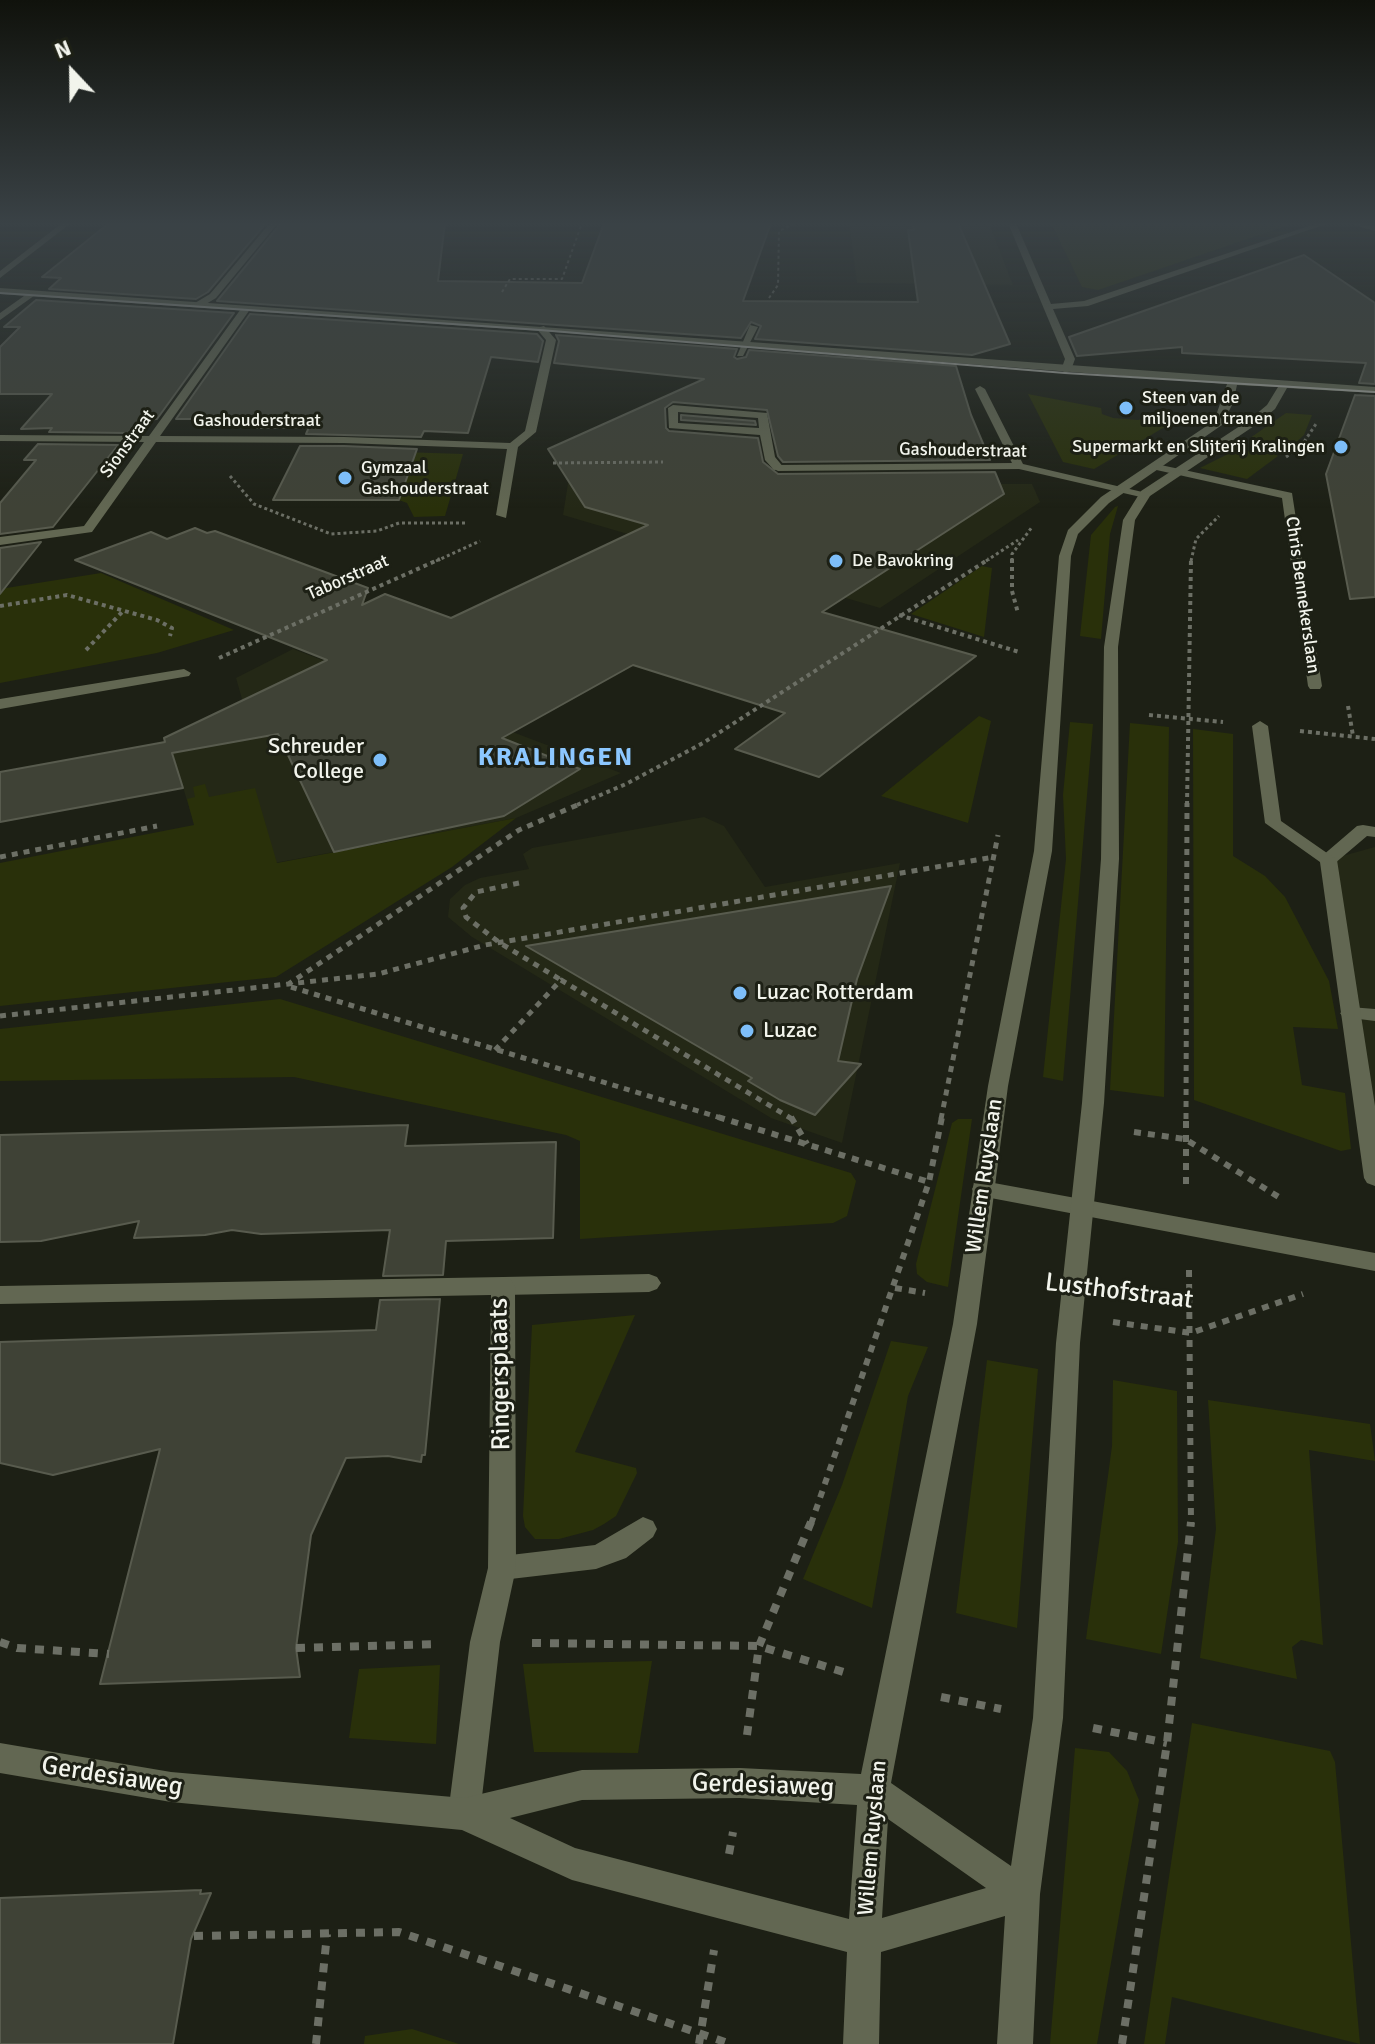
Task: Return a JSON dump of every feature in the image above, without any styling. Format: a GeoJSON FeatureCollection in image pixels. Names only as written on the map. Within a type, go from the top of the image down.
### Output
{"type":"FeatureCollection","features":[{"type":"Feature","properties":{"kind":"street","name":"Sionstraat"},"geometry":{"type":"LineString","coordinates":[[0,541],[88,529],[239,318]]}},
{"type":"Feature","properties":{"kind":"street"},"geometry":{"type":"LineString","coordinates":[[399,318],[1066,370],[1375,390]]}},
{"type":"Feature","properties":{"kind":"street"},"geometry":{"type":"LineString","coordinates":[[1054,318],[1070,359],[1066,370]]}},
{"type":"Feature","properties":{"kind":"street"},"geometry":{"type":"LineString","coordinates":[[740,354],[753,327]]}},
{"type":"Feature","properties":{"kind":"street"},"geometry":{"type":"LineString","coordinates":[[500,519],[513,446],[530,432],[551,340],[541,328]]}},
{"type":"Feature","properties":{"kind":"street","name":"Willem Ruyslaan"},"geometry":{"type":"LineString","coordinates":[[861,2044],[874,1790],[968,1300],[995,1113],[1043,851],[1065,556],[1072,533],[1105,500],[1218,423],[1228,403],[1233,382]]}},
{"type":"Feature","properties":{"kind":"street"},"geometry":{"type":"LineString","coordinates":[[1015,2044],[1023,1894],[1048,1718],[1072,1316],[1091,1126],[1110,859],[1111,647],[1129,520],[1145,494],[1265,413],[1284,385]]}},
{"type":"Feature","properties":{"kind":"street"},"geometry":{"type":"LineString","coordinates":[[980,389],[1019,466]]}},
{"type":"Feature","properties":{"kind":"street"},"geometry":{"type":"LineString","coordinates":[[673,408],[763,415],[765,432],[673,426],[673,408]]}},
{"type":"Feature","properties":{"kind":"street","name":"Gashouderstraat"},"geometry":{"type":"LineString","coordinates":[[765,432],[769,458],[778,468],[1019,466],[1145,494]]}},
{"type":"Feature","properties":{"kind":"street","name":"Gashouderstraat"},"geometry":{"type":"LineString","coordinates":[[0,438],[344,440],[513,446]]}},
{"type":"Feature","properties":{"kind":"street","name":"Chris Bennekerslaan"},"geometry":{"type":"LineString","coordinates":[[1156,467],[1288,496],[1315,686]]}},
{"type":"Feature","properties":{"kind":"street"},"geometry":{"type":"LineString","coordinates":[[0,704],[184,673]]}},
{"type":"Feature","properties":{"kind":"street"},"geometry":{"type":"LineString","coordinates":[[1260,726],[1273,823],[1328,860],[1375,1178]]}},
{"type":"Feature","properties":{"kind":"street"},"geometry":{"type":"LineString","coordinates":[[1328,860],[1363,830],[1375,832]]}},
{"type":"Feature","properties":{"kind":"street"},"geometry":{"type":"LineString","coordinates":[[1350,1013],[1375,1015]]}},
{"type":"Feature","properties":{"kind":"street"},"geometry":{"type":"LineString","coordinates":[[983,1189],[1375,1262]]}},
{"type":"Feature","properties":{"kind":"street"},"geometry":{"type":"LineString","coordinates":[[503,1286],[649,1283]]}},
{"type":"Feature","properties":{"kind":"street","name":"Ringersplaats"},"geometry":{"type":"LineString","coordinates":[[0,1295],[503,1286],[502,1568],[485,1642],[464,1814]]}},
{"type":"Feature","properties":{"kind":"street"},"geometry":{"type":"LineString","coordinates":[[502,1568],[596,1557],[616,1549],[643,1529]]}},
{"type":"Feature","properties":{"kind":"street","name":"Gerdesiaweg"},"geometry":{"type":"LineString","coordinates":[[0,1758],[171,1787],[464,1814],[582,1785],[740,1783],[874,1790]]}},
{"type":"Feature","properties":{"kind":"street"},"geometry":{"type":"LineString","coordinates":[[874,1790],[1023,1894]]}},
{"type":"Feature","properties":{"kind":"street","name":"Gerdesiaweg"},"geometry":{"type":"LineString","coordinates":[[464,1814],[572,1864],[864,1940]]}},
{"type":"Feature","properties":{"kind":"street"},"geometry":{"type":"LineString","coordinates":[[864,1940],[1023,1894]]}},
{"type":"Feature","properties":{"kind":"path"},"geometry":{"type":"LineString","coordinates":[[198,439],[189,455],[226,471],[254,504],[331,534],[377,531],[399,523],[500,519]]}},
{"type":"Feature","properties":{"kind":"path"},"geometry":{"type":"LineString","coordinates":[[508,464],[676,461]]}},
{"type":"Feature","properties":{"kind":"path"},"geometry":{"type":"LineString","coordinates":[[286,986],[519,830],[626,784],[703,743],[1022,537],[1041,520],[1096,485]]}},
{"type":"Feature","properties":{"kind":"path","name":"Taborstraat"},"geometry":{"type":"LineString","coordinates":[[184,673],[492,536],[500,519]]}},
{"type":"Feature","properties":{"kind":"path"},"geometry":{"type":"LineString","coordinates":[[1020,617],[1012,591],[1011,560],[1022,537]]}},
{"type":"Feature","properties":{"kind":"path"},"geometry":{"type":"LineString","coordinates":[[0,606],[67,595],[124,610]]}},
{"type":"Feature","properties":{"kind":"path"},"geometry":{"type":"LineString","coordinates":[[898,615],[1029,655]]}},
{"type":"Feature","properties":{"kind":"path"},"geometry":{"type":"LineString","coordinates":[[1260,726],[1375,739]]}},
{"type":"Feature","properties":{"kind":"path"},"geometry":{"type":"LineString","coordinates":[[0,857],[157,826]]}},
{"type":"Feature","properties":{"kind":"path"},"geometry":{"type":"LineString","coordinates":[[699,2040],[759,1646],[810,1526],[895,1288],[929,1182],[999,829]]}},
{"type":"Feature","properties":{"kind":"path"},"geometry":{"type":"LineString","coordinates":[[0,1016],[378,974],[500,943],[994,857]]}},
{"type":"Feature","properties":{"kind":"path"},"geometry":{"type":"LineString","coordinates":[[519,883],[476,892],[463,908],[466,917],[500,943],[789,1115],[807,1145]]}},
{"type":"Feature","properties":{"kind":"path"},"geometry":{"type":"LineString","coordinates":[[495,1050],[561,980]]}},
{"type":"Feature","properties":{"kind":"path"},"geometry":{"type":"LineString","coordinates":[[286,986],[929,1182]]}},
{"type":"Feature","properties":{"kind":"path"},"geometry":{"type":"LineString","coordinates":[[943,1106],[995,1113]]}},
{"type":"Feature","properties":{"kind":"path"},"geometry":{"type":"LineString","coordinates":[[1091,1126],[1185,1139],[1294,1206]]}},
{"type":"Feature","properties":{"kind":"path"},"geometry":{"type":"LineString","coordinates":[[895,1288],[968,1300]]}},
{"type":"Feature","properties":{"kind":"path","name":"Lusthofstraat"},"geometry":{"type":"LineString","coordinates":[[1072,1316],[1191,1333],[1318,1289]]}},
{"type":"Feature","properties":{"kind":"path"},"geometry":{"type":"LineString","coordinates":[[0,1642],[17,1648],[109,1654]]}},
{"type":"Feature","properties":{"kind":"path"},"geometry":{"type":"LineString","coordinates":[[296,1648],[485,1642],[759,1646],[893,1687],[1167,1743]]}},
{"type":"Feature","properties":{"kind":"path"},"geometry":{"type":"LineString","coordinates":[[194,1936],[399,1932],[699,2040],[731,2044]]}},
{"type":"Feature","properties":{"kind":"path"},"geometry":{"type":"LineString","coordinates":[[316,2044],[327,1934]]}},
{"type":"Feature","properties":{"kind":"shaded area","name":"De Bavokring"},"geometry":{"type":"Polygon","coordinates":[[[571,465],[947,484],[1032,484],[1040,502],[880,608],[563,515],[571,465]]]}},
{"type":"Feature","properties":{"kind":"shaded area","name":"Schreuder College"},"geometry":{"type":"Polygon","coordinates":[[[293,649],[621,773],[516,818],[210,875],[169,742],[250,727],[236,678],[293,649]]]}},
{"type":"Feature","properties":{"kind":"shaded area","name":"Luzac"},"geometry":{"type":"Polygon","coordinates":[[[704,817],[724,826],[765,887],[900,863],[842,1143],[771,1118],[472,937],[448,917],[450,899],[465,885],[480,878],[529,869],[523,854],[532,848],[704,817]]]}},
{"type":"Feature","properties":{"kind":"shaded area"},"geometry":{"type":"Polygon","coordinates":[[[1375,847],[1375,1178],[1328,860],[1375,847]]]}},
{"type":"Feature","properties":{"kind":"green space"},"geometry":{"type":"Polygon","coordinates":[[[1028,394],[1101,408],[1102,414],[1113,418],[1138,420],[1149,417],[1173,422],[1094,469],[1063,462],[1028,394]]]}},
{"type":"Feature","properties":{"kind":"green space"},"geometry":{"type":"Polygon","coordinates":[[[1286,413],[1312,415],[1304,435],[1291,447],[1250,438],[1286,413]]]}},
{"type":"Feature","properties":{"kind":"green space"},"geometry":{"type":"Polygon","coordinates":[[[311,449],[463,454],[445,516],[414,517],[407,503],[399,500],[414,455],[311,449]]]}},
{"type":"Feature","properties":{"kind":"green space"},"geometry":{"type":"Polygon","coordinates":[[[1236,450],[1278,456],[1247,479],[1200,468],[1236,450]]]}},
{"type":"Feature","properties":{"kind":"green space"},"geometry":{"type":"Polygon","coordinates":[[[1118,506],[1110,534],[1101,639],[1080,636],[1091,535],[1118,506]]]}},
{"type":"Feature","properties":{"kind":"green space"},"geometry":{"type":"Polygon","coordinates":[[[982,566],[992,568],[984,637],[911,614],[982,566]]]}},
{"type":"Feature","properties":{"kind":"green space"},"geometry":{"type":"Polygon","coordinates":[[[101,573],[234,630],[157,653],[0,683],[0,589],[101,573]]]}},
{"type":"Feature","properties":{"kind":"green space"},"geometry":{"type":"Polygon","coordinates":[[[979,716],[991,721],[968,823],[881,796],[979,716]]]}},
{"type":"Feature","properties":{"kind":"green space"},"geometry":{"type":"Polygon","coordinates":[[[1070,722],[1093,724],[1063,1081],[1043,1077],[1066,859],[1063,795],[1070,722]]]}},
{"type":"Feature","properties":{"kind":"green space"},"geometry":{"type":"Polygon","coordinates":[[[1130,723],[1169,727],[1164,1097],[1110,1090],[1130,723]]]}},
{"type":"Feature","properties":{"kind":"green space"},"geometry":{"type":"Polygon","coordinates":[[[1193,729],[1233,734],[1233,856],[1265,876],[1285,897],[1329,981],[1338,1029],[1293,1027],[1302,1085],[1345,1093],[1351,1149],[1341,1151],[1194,1100],[1193,729]]]}},
{"type":"Feature","properties":{"kind":"green space"},"geometry":{"type":"Polygon","coordinates":[[[205,784],[209,797],[255,788],[277,863],[516,818],[452,867],[276,977],[0,1006],[0,863],[194,825],[187,799],[195,797],[193,787],[205,784]]]}},
{"type":"Feature","properties":{"kind":"green space"},"geometry":{"type":"Polygon","coordinates":[[[280,999],[851,1173],[856,1181],[847,1216],[833,1223],[580,1239],[580,1141],[566,1135],[294,1077],[0,1081],[0,1029],[280,999]]]}},
{"type":"Feature","properties":{"kind":"green space"},"geometry":{"type":"Polygon","coordinates":[[[958,1119],[972,1119],[948,1287],[927,1282],[917,1274],[916,1264],[952,1123],[958,1119]]]}},
{"type":"Feature","properties":{"kind":"green space"},"geometry":{"type":"Polygon","coordinates":[[[635,1315],[575,1452],[636,1468],[637,1473],[616,1516],[604,1524],[559,1539],[535,1539],[525,1527],[523,1516],[532,1325],[635,1315]]]}},
{"type":"Feature","properties":{"kind":"green space"},"geometry":{"type":"Polygon","coordinates":[[[891,1341],[928,1347],[908,1396],[872,1608],[803,1579],[842,1485],[891,1341]]]}},
{"type":"Feature","properties":{"kind":"green space"},"geometry":{"type":"Polygon","coordinates":[[[987,1360],[1038,1369],[1017,1628],[956,1613],[987,1360]]]}},
{"type":"Feature","properties":{"kind":"green space"},"geometry":{"type":"Polygon","coordinates":[[[1113,1380],[1177,1391],[1178,1542],[1161,1654],[1086,1639],[1112,1446],[1113,1380]]]}},
{"type":"Feature","properties":{"kind":"green space"},"geometry":{"type":"Polygon","coordinates":[[[1208,1400],[1370,1424],[1375,1461],[1309,1450],[1323,1645],[1301,1640],[1292,1647],[1297,1679],[1200,1658],[1216,1529],[1208,1400]]]}},
{"type":"Feature","properties":{"kind":"green space"},"geometry":{"type":"Polygon","coordinates":[[[652,1661],[638,1753],[534,1752],[523,1664],[652,1661]]]}},
{"type":"Feature","properties":{"kind":"green space"},"geometry":{"type":"Polygon","coordinates":[[[440,1665],[436,1744],[349,1738],[359,1669],[440,1665]]]}},
{"type":"Feature","properties":{"kind":"green space"},"geometry":{"type":"Polygon","coordinates":[[[1192,1723],[1330,1751],[1335,1762],[1360,2044],[1172,1997],[1165,2044],[1144,2044],[1192,1723]]]}},
{"type":"Feature","properties":{"kind":"green space"},"geometry":{"type":"Polygon","coordinates":[[[1075,1748],[1109,1752],[1127,1771],[1139,1800],[1097,2044],[1050,2044],[1075,1748]]]}},
{"type":"Feature","properties":{"kind":"green space"},"geometry":{"type":"Polygon","coordinates":[[[412,2029],[459,2044],[364,2044],[365,2036],[412,2029]]]}},
{"type":"Feature","properties":{"kind":"building"},"geometry":{"type":"Polygon","coordinates":[[[14,318],[230,318],[157,419],[139,420],[128,433],[21,429],[52,394],[0,394],[0,347],[20,327],[4,327],[14,318]]]}},
{"type":"Feature","properties":{"kind":"building"},"geometry":{"type":"Polygon","coordinates":[[[247,318],[313,318],[537,334],[543,341],[538,362],[491,357],[468,433],[424,431],[421,437],[306,434],[309,427],[257,428],[261,419],[176,419],[247,318]]]}},
{"type":"Feature","properties":{"kind":"building"},"geometry":{"type":"Polygon","coordinates":[[[463,318],[999,318],[1010,344],[972,355],[755,339],[761,326],[751,322],[741,338],[463,318]]]}},
{"type":"Feature","properties":{"kind":"building"},"geometry":{"type":"Polygon","coordinates":[[[1122,318],[1375,318],[1375,384],[1359,383],[1366,363],[1182,353],[1182,347],[1077,356],[1069,337],[1122,318]]]}},
{"type":"Feature","properties":{"kind":"building"},"geometry":{"type":"Polygon","coordinates":[[[556,335],[737,349],[734,357],[737,359],[746,357],[749,350],[956,366],[971,415],[990,460],[783,462],[778,456],[767,410],[673,402],[665,408],[666,428],[669,431],[758,438],[763,462],[778,474],[995,472],[1004,494],[822,612],[976,656],[819,777],[735,749],[785,713],[633,665],[502,738],[580,769],[504,816],[334,852],[278,734],[172,753],[183,788],[0,822],[0,772],[165,742],[164,738],[327,660],[75,560],[151,532],[167,539],[195,528],[207,533],[215,531],[368,588],[362,605],[385,594],[451,618],[648,525],[585,507],[548,449],[704,379],[554,363],[559,341],[556,335]]]}},
{"type":"Feature","properties":{"kind":"building"},"geometry":{"type":"Polygon","coordinates":[[[1355,395],[1375,396],[1375,597],[1350,599],[1326,474],[1355,395]]]}},
{"type":"Feature","properties":{"kind":"building"},"geometry":{"type":"Polygon","coordinates":[[[681,415],[755,421],[756,425],[681,420],[681,415]]]}},
{"type":"Feature","properties":{"kind":"building"},"geometry":{"type":"Polygon","coordinates":[[[38,444],[118,445],[53,527],[0,534],[0,503],[36,460],[24,460],[38,444]]]}},
{"type":"Feature","properties":{"kind":"building","name":"Gymzaal Gashouderstraat"},"geometry":{"type":"Polygon","coordinates":[[[300,446],[417,449],[399,500],[273,500],[300,446]]]}},
{"type":"Feature","properties":{"kind":"building"},"geometry":{"type":"Polygon","coordinates":[[[41,542],[0,594],[0,548],[41,542]]]}},
{"type":"Feature","properties":{"kind":"building"},"geometry":{"type":"Polygon","coordinates":[[[891,886],[857,979],[838,1061],[861,1064],[815,1115],[780,1100],[748,1081],[752,1078],[526,946],[891,886]]]}},
{"type":"Feature","properties":{"kind":"building"},"geometry":{"type":"Polygon","coordinates":[[[408,1125],[405,1146],[556,1142],[553,1238],[446,1241],[443,1275],[383,1276],[390,1230],[261,1234],[232,1230],[205,1235],[134,1238],[139,1221],[41,1241],[0,1242],[0,1135],[408,1125]]]}},
{"type":"Feature","properties":{"kind":"building"},"geometry":{"type":"Polygon","coordinates":[[[440,1299],[425,1455],[422,1455],[421,1462],[388,1456],[346,1458],[311,1535],[296,1648],[300,1677],[100,1684],[160,1449],[53,1475],[0,1463],[0,1342],[376,1330],[380,1300],[440,1299]]]}},
{"type":"Feature","properties":{"kind":"building"},"geometry":{"type":"Polygon","coordinates":[[[201,1890],[200,1894],[211,1893],[191,1939],[173,2044],[0,2044],[0,1898],[201,1890]]]}},
{"type":"Feature","properties":{"kind":"tram line"},"geometry":{"type":"LineString","coordinates":[[371,318],[1065,373],[1375,392]]}},
{"type":"Feature","properties":{"kind":"place","name":"Steen van de miljoenen tranen"},"geometry":{"type":"Point","coordinates":[1126,408]}},
{"type":"Feature","properties":{"kind":"place","name":"Supermarkt en Slijterij Kralingen"},"geometry":{"type":"Point","coordinates":[1341,447]}},
{"type":"Feature","properties":{"kind":"place","name":"Gymzaal Gashouderstraat"},"geometry":{"type":"Point","coordinates":[345,478]}},
{"type":"Feature","properties":{"kind":"place","name":"De Bavokring"},"geometry":{"type":"Point","coordinates":[836,561]}},
{"type":"Feature","properties":{"kind":"place","name":"Schreuder College"},"geometry":{"type":"Point","coordinates":[380,760]}},
{"type":"Feature","properties":{"kind":"place","name":"Luzac Rotterdam"},"geometry":{"type":"Point","coordinates":[740,993]}},
{"type":"Feature","properties":{"kind":"place","name":"Luzac"},"geometry":{"type":"Point","coordinates":[747,1031]}},
{"type":"Feature","properties":{"kind":"district","name":"KRALINGEN"},"geometry":{"type":"Point","coordinates":[556,758]}}]}
